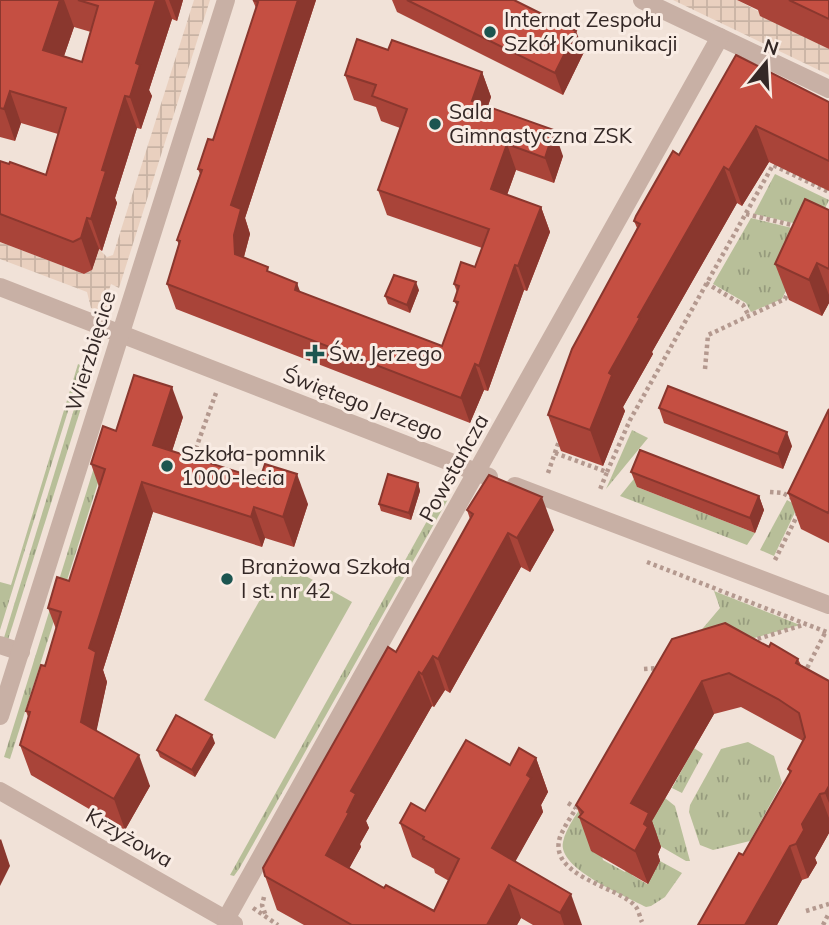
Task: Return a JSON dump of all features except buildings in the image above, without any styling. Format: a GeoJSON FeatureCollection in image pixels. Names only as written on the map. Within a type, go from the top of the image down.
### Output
{"type":"FeatureCollection","features":[{"type":"Feature","properties":{"kind":"street","name":"Wierzbięcice"},"geometry":{"type":"LineString","coordinates":[[0,716],[226,0]]}},
{"type":"Feature","properties":{"kind":"street"},"geometry":{"type":"LineString","coordinates":[[642,0],[829,89]]}},
{"type":"Feature","properties":{"kind":"street","name":"Powstańcza"},"geometry":{"type":"LineString","coordinates":[[231,922],[720,37]]}},
{"type":"Feature","properties":{"kind":"street","name":"Świętego Jerzego"},"geometry":{"type":"LineString","coordinates":[[0,287],[829,605]]}},
{"type":"Feature","properties":{"kind":"street"},"geometry":{"type":"LineString","coordinates":[[0,645],[21,652]]}},
{"type":"Feature","properties":{"kind":"street","name":"Krzyżowa"},"geometry":{"type":"LineString","coordinates":[[0,791],[231,922]]}},
{"type":"Feature","properties":{"kind":"path"},"geometry":{"type":"LineString","coordinates":[[599,492],[630,420],[773,165],[829,192]]}},
{"type":"Feature","properties":{"kind":"path"},"geometry":{"type":"LineString","coordinates":[[746,214],[804,228]]}},
{"type":"Feature","properties":{"kind":"path"},"geometry":{"type":"LineString","coordinates":[[706,283],[743,305],[749,316]]}},
{"type":"Feature","properties":{"kind":"path"},"geometry":{"type":"LineString","coordinates":[[705,369],[708,335],[785,299],[790,288]]}},
{"type":"Feature","properties":{"kind":"path"},"geometry":{"type":"LineString","coordinates":[[187,472],[215,396],[204,389]]}},
{"type":"Feature","properties":{"kind":"path"},"geometry":{"type":"LineString","coordinates":[[548,473],[559,440]]}},
{"type":"Feature","properties":{"kind":"path"},"geometry":{"type":"LineString","coordinates":[[555,453],[607,472]]}},
{"type":"Feature","properties":{"kind":"path"},"geometry":{"type":"LineString","coordinates":[[770,492],[782,493],[802,504],[775,560]]}},
{"type":"Feature","properties":{"kind":"path"},"geometry":{"type":"LineString","coordinates":[[644,561],[828,632],[800,681]]}},
{"type":"Feature","properties":{"kind":"path"},"geometry":{"type":"LineString","coordinates":[[740,645],[806,624]]}},
{"type":"Feature","properties":{"kind":"path"},"geometry":{"type":"LineString","coordinates":[[644,669],[666,666]]}},
{"type":"Feature","properties":{"kind":"path"},"geometry":{"type":"LineString","coordinates":[[568,803],[576,808],[560,837],[558,848],[562,858],[576,873],[635,905],[642,922]]}},
{"type":"Feature","properties":{"kind":"path"},"geometry":{"type":"LineString","coordinates":[[806,911],[829,904]]}},
{"type":"Feature","properties":{"kind":"path"},"geometry":{"type":"LineString","coordinates":[[823,925],[829,914]]}},
{"type":"Feature","properties":{"kind":"green space"},"geometry":{"type":"Polygon","coordinates":[[[775,174],[829,200],[817,225],[810,227],[754,214],[775,174]]]}},
{"type":"Feature","properties":{"kind":"green space"},"geometry":{"type":"Polygon","coordinates":[[[751,218],[813,233],[782,299],[751,312],[746,303],[713,284],[751,218]]]}},
{"type":"Feature","properties":{"kind":"green space"},"geometry":{"type":"Polygon","coordinates":[[[78,364],[82,366],[0,630],[0,582],[11,585],[78,364]]]}},
{"type":"Feature","properties":{"kind":"green space"},"geometry":{"type":"Polygon","coordinates":[[[75,406],[81,408],[7,643],[3,641],[75,406]]]}},
{"type":"Feature","properties":{"kind":"green space"},"geometry":{"type":"Polygon","coordinates":[[[632,430],[648,438],[606,489],[632,430]]]}},
{"type":"Feature","properties":{"kind":"green space"},"geometry":{"type":"Polygon","coordinates":[[[96,461],[104,464],[10,759],[4,757],[96,461]]]}},
{"type":"Feature","properties":{"kind":"green space"},"geometry":{"type":"Polygon","coordinates":[[[646,464],[637,487],[755,533],[747,545],[620,496],[646,464]]]}},
{"type":"Feature","properties":{"kind":"green space"},"geometry":{"type":"Polygon","coordinates":[[[442,494],[449,495],[447,501],[239,869],[234,876],[230,875],[442,494]]]}},
{"type":"Feature","properties":{"kind":"green space"},"geometry":{"type":"Polygon","coordinates":[[[787,500],[798,506],[774,556],[760,550],[787,500]]]}},
{"type":"Feature","properties":{"kind":"green space"},"geometry":{"type":"Polygon","coordinates":[[[281,562],[352,602],[275,739],[204,700],[281,562]]]}},
{"type":"Feature","properties":{"kind":"green space"},"geometry":{"type":"Polygon","coordinates":[[[714,591],[800,625],[676,660],[720,608],[714,591]]]}},
{"type":"Feature","properties":{"kind":"green space"},"geometry":{"type":"Polygon","coordinates":[[[748,742],[774,756],[782,783],[750,841],[713,850],[700,845],[689,812],[690,805],[721,749],[748,742]]]}},
{"type":"Feature","properties":{"kind":"green space"},"geometry":{"type":"Polygon","coordinates":[[[694,748],[703,754],[682,793],[672,788],[694,748]]]}},
{"type":"Feature","properties":{"kind":"green space"},"geometry":{"type":"Polygon","coordinates":[[[587,798],[603,860],[625,872],[628,867],[634,871],[632,875],[647,884],[660,861],[682,873],[665,897],[646,907],[609,889],[581,872],[571,862],[564,852],[563,842],[587,798]]]}},
{"type":"Feature","properties":{"kind":"green space"},"geometry":{"type":"Polygon","coordinates":[[[665,798],[675,806],[690,861],[643,836],[665,798]]]}},
{"type":"Feature","properties":{"kind":"shaded area"},"geometry":{"type":"Polygon","coordinates":[[[194,0],[210,0],[119,288],[111,284],[108,293],[116,296],[108,307],[98,310],[91,308],[87,292],[0,259],[0,242],[84,274],[92,270],[99,249],[107,257],[113,255],[194,0]]]}},
{"type":"Feature","properties":{"kind":"shaded area"},"geometry":{"type":"Polygon","coordinates":[[[673,0],[737,0],[829,49],[829,75],[673,0]]]}},
{"type":"Feature","properties":{"kind":"place","name":"Internat Zespołu Szkół Komunikacji"},"geometry":{"type":"Point","coordinates":[490,32]}},
{"type":"Feature","properties":{"kind":"place","name":"Sala Gimnastyczna ZSK"},"geometry":{"type":"Point","coordinates":[435,124]}},
{"type":"Feature","properties":{"kind":"place","name":"Św. Jerzego"},"geometry":{"type":"Point","coordinates":[315,354]}},
{"type":"Feature","properties":{"kind":"place","name":"Szkoła-pomnik 1000-lecia"},"geometry":{"type":"Point","coordinates":[167,466]}},
{"type":"Feature","properties":{"kind":"place","name":"Branżowa Szkoła I st. nr 42"},"geometry":{"type":"Point","coordinates":[227,579]}}]}
